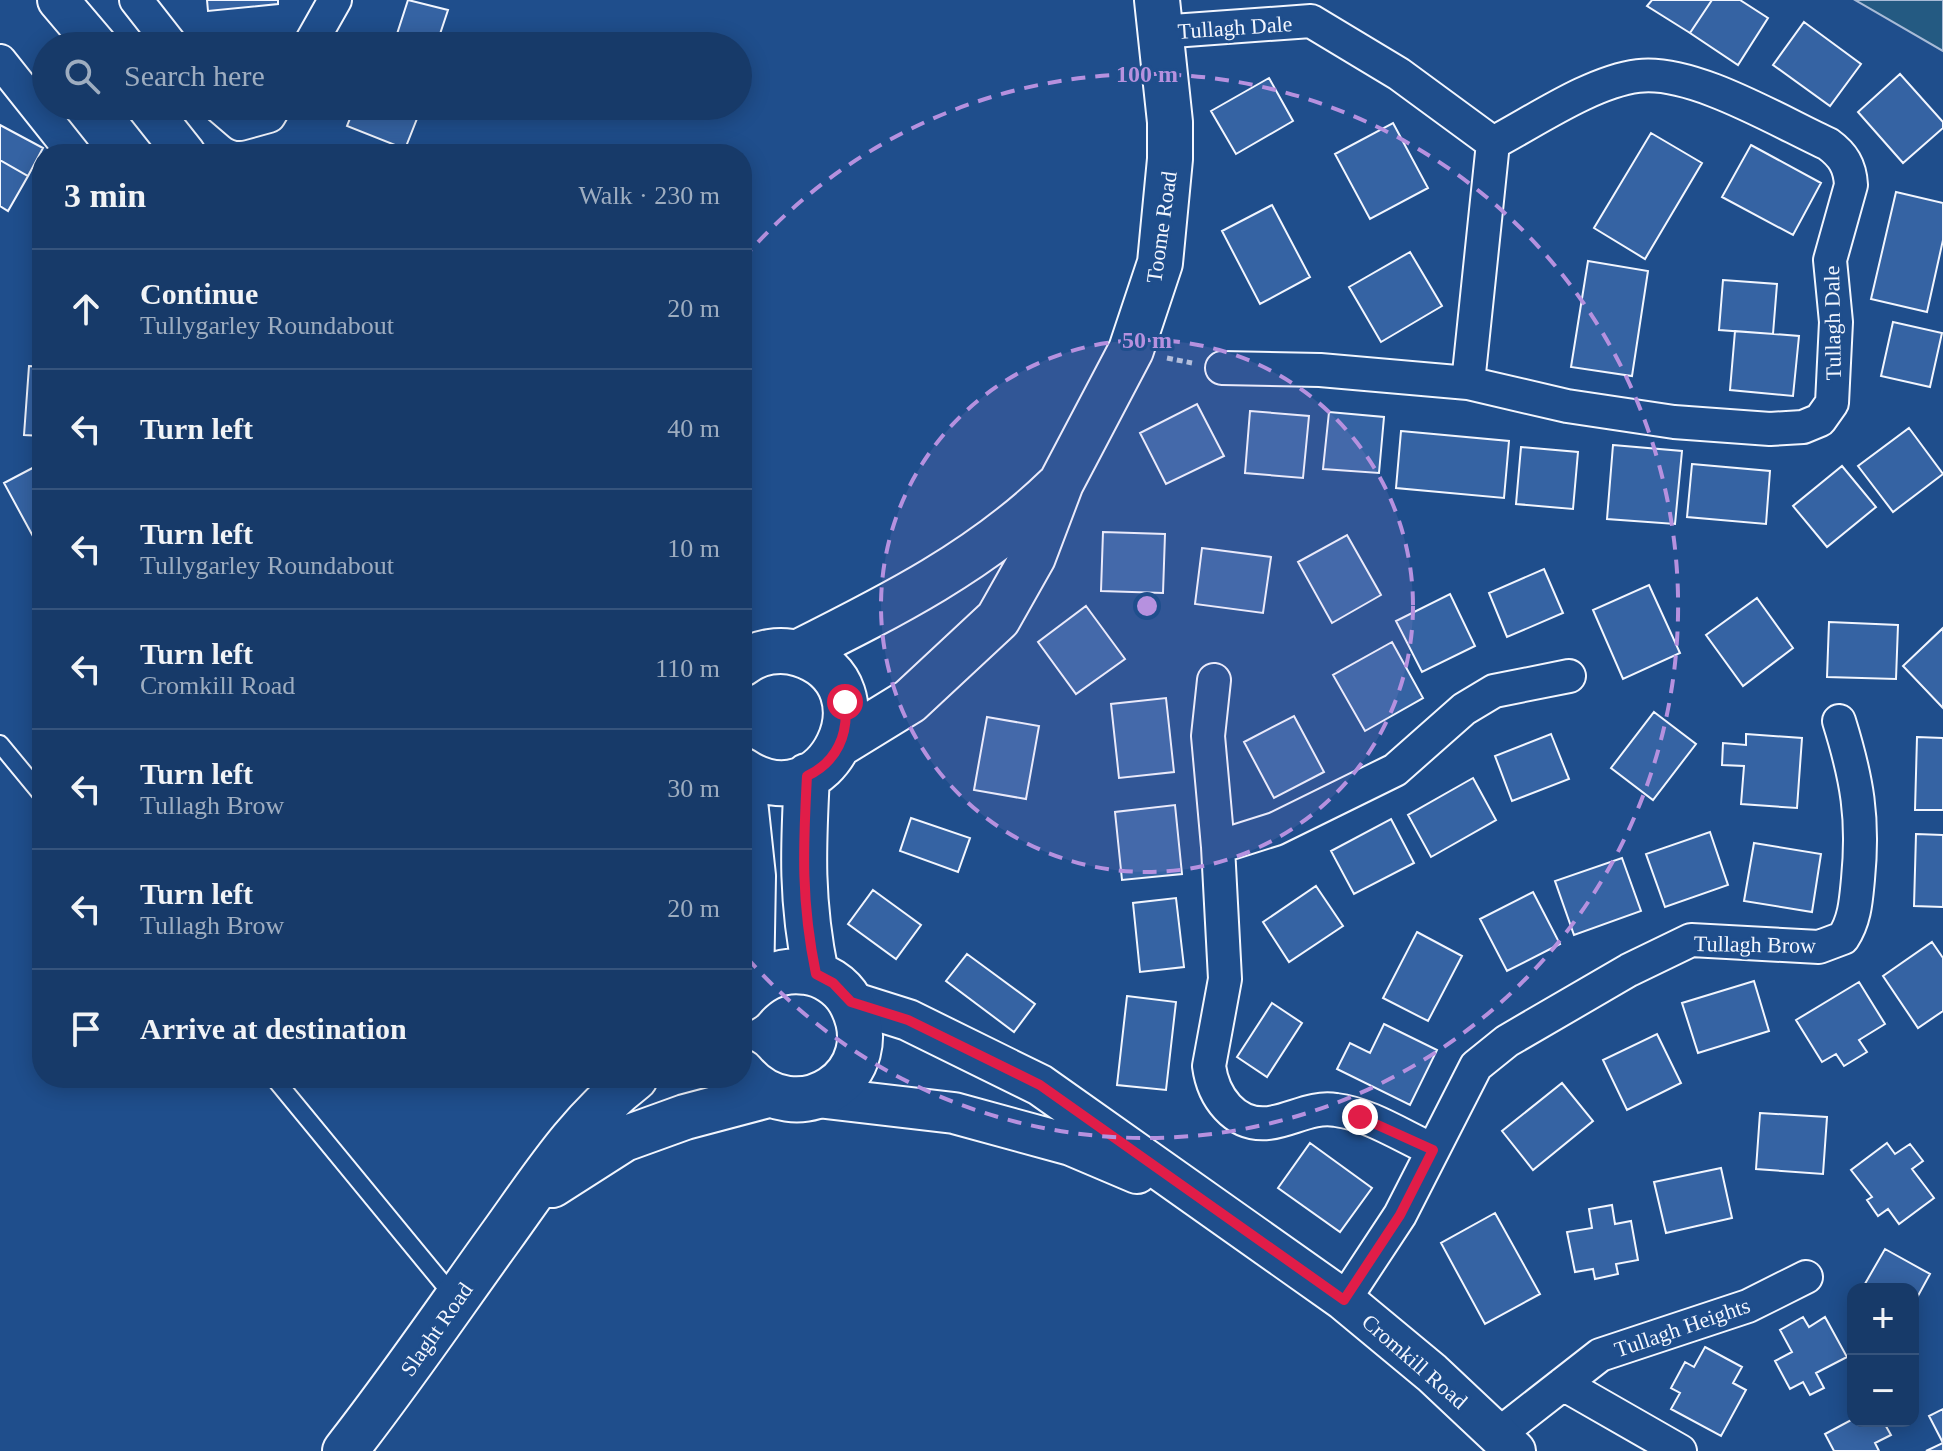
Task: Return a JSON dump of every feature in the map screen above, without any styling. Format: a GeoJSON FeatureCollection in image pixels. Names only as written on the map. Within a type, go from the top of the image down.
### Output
{"type":"FeatureCollection","features":[{"type":"Feature","properties":{"kind":"main road","name":"Toome Road"},"geometry":{"type":"LineString","coordinates":[[807,776],[831,759],[840,744],[910,701],[998,619],[1033,557],[1061,483],[1131,350],[1160,263],[1170,159],[1170,122],[1158,16]]}},
{"type":"Feature","properties":{"kind":"main road","name":"Toome Road"},"geometry":{"type":"LineString","coordinates":[[797,653],[945,576],[1024,518],[1061,483]]}},
{"type":"Feature","properties":{"kind":"main road"},"geometry":{"type":"LineString","coordinates":[[752,658],[762,653],[797,653],[822,666],[840,688],[846,717],[840,744]]}},
{"type":"Feature","properties":{"kind":"main road"},"geometry":{"type":"LineString","coordinates":[[752,775],[785,783],[807,776],[804,902],[816,974]]}},
{"type":"Feature","properties":{"kind":"main road"},"geometry":{"type":"LineString","coordinates":[[752,866],[752,896]]}},
{"type":"Feature","properties":{"kind":"main road"},"geometry":{"type":"LineString","coordinates":[[752,990],[775,974],[816,974],[833,983],[851,1002],[861,1030],[854,1065],[845,1079],[817,1097],[800,1101],[755,1083]]}},
{"type":"Feature","properties":{"kind":"main road","name":"Slaght Road"},"geometry":{"type":"LineString","coordinates":[[345,1451],[410,1368],[523,1205],[594,1113],[623,1088]]}},
{"type":"Feature","properties":{"kind":"main road","name":"Slaght Road"},"geometry":{"type":"LineString","coordinates":[[523,1205],[624,1139],[685,1117],[745,1088]]}},
{"type":"Feature","properties":{"kind":"street"},"geometry":{"type":"LineString","coordinates":[[58,0],[85,32]]}},
{"type":"Feature","properties":{"kind":"street"},"geometry":{"type":"LineString","coordinates":[[136,0],[161,32]]}},
{"type":"Feature","properties":{"kind":"street"},"geometry":{"type":"LineString","coordinates":[[317,32],[335,0]]}},
{"type":"Feature","properties":{"kind":"street","name":"Tullagh Dale"},"geometry":{"type":"LineString","coordinates":[[1158,16],[1313,10],[1493,143],[1604,85],[1638,76],[1693,82],[1828,144],[1845,160],[1851,173],[1851,185],[1829,268],[1836,322],[1833,392],[1832,403],[1820,420],[1786,429],[1674,422],[1567,406],[1468,383],[1320,370],[1222,368]]}},
{"type":"Feature","properties":{"kind":"street"},"geometry":{"type":"LineString","coordinates":[[0,61],[32,101]]}},
{"type":"Feature","properties":{"kind":"street"},"geometry":{"type":"LineString","coordinates":[[47,120],[66,144]]}},
{"type":"Feature","properties":{"kind":"street"},"geometry":{"type":"LineString","coordinates":[[158,120],[177,144]]}},
{"type":"Feature","properties":{"kind":"street"},"geometry":{"type":"LineString","coordinates":[[235,120],[240,124],[254,120]]}},
{"type":"Feature","properties":{"kind":"street"},"geometry":{"type":"LineString","coordinates":[[1468,383],[1493,143]]}},
{"type":"Feature","properties":{"kind":"street"},"geometry":{"type":"LineString","coordinates":[[1218,847],[1275,829],[1395,770],[1457,715],[1494,691],[1569,676]]}},
{"type":"Feature","properties":{"kind":"street"},"geometry":{"type":"LineString","coordinates":[[1214,680],[1208,736],[1225,979],[1209,1066],[1211,1079],[1228,1110],[1240,1118],[1270,1123],[1317,1110],[1339,1110],[1433,1150]]}},
{"type":"Feature","properties":{"kind":"street","name":"Tullagh Brow"},"geometry":{"type":"LineString","coordinates":[[1344,1300],[1400,1215],[1476,1066],[1507,1041],[1691,940],[1819,947],[1843,938],[1855,908],[1863,833],[1856,777],[1839,721]]}},
{"type":"Feature","properties":{"kind":"street","name":"Cromkill Road"},"geometry":{"type":"LineString","coordinates":[[851,1002],[908,1020],[1040,1085],[1344,1300],[1507,1443]]}},
{"type":"Feature","properties":{"kind":"street","name":"Cromkill Road"},"geometry":{"type":"LineString","coordinates":[[817,1097],[954,1113],[1012,1127],[1193,1193]]}},
{"type":"Feature","properties":{"kind":"street","name":"Tullagh Heights"},"geometry":{"type":"LineString","coordinates":[[1507,1443],[1563,1384],[1600,1355],[1748,1306],[1806,1277]]}},
{"type":"Feature","properties":{"kind":"street"},"geometry":{"type":"LineString","coordinates":[[1563,1384],[1680,1451]]}},
{"type":"Feature","properties":{"kind":"lane"},"geometry":{"type":"LineString","coordinates":[[0,744],[32,783]]}},
{"type":"Feature","properties":{"kind":"lane"},"geometry":{"type":"LineString","coordinates":[[282,1088],[456,1299]]}},
{"type":"Feature","properties":{"kind":"path"},"geometry":{"type":"LineString","coordinates":[[1131,350],[1222,368]]}},
{"type":"Feature","properties":{"kind":"shaded area"},"geometry":{"type":"Polygon","coordinates":[[[1855,0],[1943,0],[1943,51],[1855,0]]]}},
{"type":"Feature","properties":{"kind":"building"},"geometry":{"type":"Polygon","coordinates":[[[207,0],[278,0],[278,4],[208,11],[207,0]]]}},
{"type":"Feature","properties":{"kind":"building"},"geometry":{"type":"Polygon","coordinates":[[[408,0],[448,10],[441,32],[398,32],[408,0]]]}},
{"type":"Feature","properties":{"kind":"building"},"geometry":{"type":"Polygon","coordinates":[[[1652,0],[1712,0],[1690,33],[1647,6],[1652,0]]]}},
{"type":"Feature","properties":{"kind":"building"},"geometry":{"type":"Polygon","coordinates":[[[1712,0],[1740,0],[1768,18],[1738,65],[1690,33],[1712,0]]]}},
{"type":"Feature","properties":{"kind":"building"},"geometry":{"type":"Polygon","coordinates":[[[1804,22],[1861,64],[1830,106],[1773,65],[1804,22]]]}},
{"type":"Feature","properties":{"kind":"building"},"geometry":{"type":"Polygon","coordinates":[[[1900,74],[1943,122],[1943,128],[1903,163],[1858,112],[1900,74]]]}},
{"type":"Feature","properties":{"kind":"building"},"geometry":{"type":"Polygon","coordinates":[[[1269,78],[1293,121],[1236,154],[1211,111],[1269,78]]]}},
{"type":"Feature","properties":{"kind":"building"},"geometry":{"type":"Polygon","coordinates":[[[349,120],[416,120],[407,144],[392,144],[347,126],[349,120]]]}},
{"type":"Feature","properties":{"kind":"building"},"geometry":{"type":"Polygon","coordinates":[[[1393,123],[1428,188],[1370,219],[1335,154],[1393,123]]]}},
{"type":"Feature","properties":{"kind":"building"},"geometry":{"type":"Polygon","coordinates":[[[0,125],[36,144],[32,144],[32,169],[28,176],[0,160],[0,125]]]}},
{"type":"Feature","properties":{"kind":"building"},"geometry":{"type":"Polygon","coordinates":[[[1651,133],[1702,163],[1645,259],[1594,228],[1651,133]]]}},
{"type":"Feature","properties":{"kind":"building"},"geometry":{"type":"Polygon","coordinates":[[[1751,145],[1821,183],[1793,235],[1722,197],[1751,145]]]}},
{"type":"Feature","properties":{"kind":"building"},"geometry":{"type":"Polygon","coordinates":[[[0,160],[28,176],[8,211],[0,206],[0,160]]]}},
{"type":"Feature","properties":{"kind":"building"},"geometry":{"type":"Polygon","coordinates":[[[1896,192],[1943,203],[1943,240],[1927,312],[1871,299],[1896,192]]]}},
{"type":"Feature","properties":{"kind":"building"},"geometry":{"type":"Polygon","coordinates":[[[1272,205],[1310,277],[1260,304],[1222,231],[1272,205]]]}},
{"type":"Feature","properties":{"kind":"building"},"geometry":{"type":"Polygon","coordinates":[[[1410,252],[1442,306],[1381,342],[1349,287],[1410,252]]]}},
{"type":"Feature","properties":{"kind":"building"},"geometry":{"type":"Polygon","coordinates":[[[1588,261],[1648,271],[1632,376],[1571,367],[1588,261]]]}},
{"type":"Feature","properties":{"kind":"building"},"geometry":{"type":"Polygon","coordinates":[[[1723,280],[1777,284],[1773,334],[1719,330],[1723,280]]]}},
{"type":"Feature","properties":{"kind":"building"},"geometry":{"type":"Polygon","coordinates":[[[1893,322],[1942,333],[1930,387],[1881,376],[1893,322]]]}},
{"type":"Feature","properties":{"kind":"building"},"geometry":{"type":"Polygon","coordinates":[[[1735,331],[1799,336],[1793,396],[1730,390],[1735,331]]]}},
{"type":"Feature","properties":{"kind":"building"},"geometry":{"type":"Polygon","coordinates":[[[29,366],[32,366],[32,435],[24,435],[29,366]]]}},
{"type":"Feature","properties":{"kind":"building"},"geometry":{"type":"Polygon","coordinates":[[[1197,404],[1224,456],[1166,484],[1140,433],[1197,404]]]}},
{"type":"Feature","properties":{"kind":"building"},"geometry":{"type":"Polygon","coordinates":[[[1250,411],[1309,416],[1303,478],[1245,473],[1250,411]]]}},
{"type":"Feature","properties":{"kind":"building"},"geometry":{"type":"Polygon","coordinates":[[[1329,412],[1384,417],[1379,473],[1323,469],[1329,412]]]}},
{"type":"Feature","properties":{"kind":"building"},"geometry":{"type":"Polygon","coordinates":[[[1909,428],[1943,474],[1893,512],[1858,466],[1909,428]]]}},
{"type":"Feature","properties":{"kind":"building"},"geometry":{"type":"Polygon","coordinates":[[[1401,431],[1509,441],[1504,498],[1396,488],[1401,431]]]}},
{"type":"Feature","properties":{"kind":"building"},"geometry":{"type":"Polygon","coordinates":[[[1613,445],[1682,451],[1675,524],[1607,519],[1613,445]]]}},
{"type":"Feature","properties":{"kind":"building"},"geometry":{"type":"Polygon","coordinates":[[[1521,447],[1578,452],[1573,509],[1516,504],[1521,447]]]}},
{"type":"Feature","properties":{"kind":"building"},"geometry":{"type":"Polygon","coordinates":[[[1692,464],[1770,471],[1766,524],[1687,517],[1692,464]]]}},
{"type":"Feature","properties":{"kind":"building"},"geometry":{"type":"Polygon","coordinates":[[[1842,466],[1876,507],[1827,547],[1793,506],[1842,466]]]}},
{"type":"Feature","properties":{"kind":"building"},"geometry":{"type":"Polygon","coordinates":[[[32,468],[32,534],[4,483],[32,468]]]}},
{"type":"Feature","properties":{"kind":"building"},"geometry":{"type":"Polygon","coordinates":[[[1103,532],[1165,534],[1163,593],[1101,591],[1103,532]]]}},
{"type":"Feature","properties":{"kind":"building"},"geometry":{"type":"Polygon","coordinates":[[[1347,535],[1381,595],[1332,623],[1298,562],[1347,535]]]}},
{"type":"Feature","properties":{"kind":"building"},"geometry":{"type":"Polygon","coordinates":[[[1202,548],[1271,557],[1263,613],[1195,604],[1202,548]]]}},
{"type":"Feature","properties":{"kind":"building"},"geometry":{"type":"Polygon","coordinates":[[[1544,569],[1563,613],[1507,637],[1489,593],[1544,569]]]}},
{"type":"Feature","properties":{"kind":"building"},"geometry":{"type":"Polygon","coordinates":[[[1649,585],[1680,653],[1623,679],[1593,610],[1649,585]]]}},
{"type":"Feature","properties":{"kind":"building"},"geometry":{"type":"Polygon","coordinates":[[[1450,594],[1475,646],[1422,672],[1396,621],[1450,594]]]}},
{"type":"Feature","properties":{"kind":"building"},"geometry":{"type":"Polygon","coordinates":[[[1757,598],[1793,648],[1743,686],[1706,635],[1757,598]]]}},
{"type":"Feature","properties":{"kind":"building"},"geometry":{"type":"Polygon","coordinates":[[[1086,606],[1125,659],[1076,694],[1038,642],[1086,606]]]}},
{"type":"Feature","properties":{"kind":"building"},"geometry":{"type":"Polygon","coordinates":[[[1829,622],[1898,625],[1896,679],[1827,677],[1829,622]]]}},
{"type":"Feature","properties":{"kind":"building"},"geometry":{"type":"Polygon","coordinates":[[[1943,628],[1943,708],[1903,666],[1943,628]]]}},
{"type":"Feature","properties":{"kind":"building"},"geometry":{"type":"Polygon","coordinates":[[[1392,642],[1423,698],[1365,731],[1333,675],[1392,642]]]}},
{"type":"Feature","properties":{"kind":"building"},"geometry":{"type":"Polygon","coordinates":[[[1166,698],[1174,772],[1119,778],[1111,704],[1166,698]]]}},
{"type":"Feature","properties":{"kind":"building"},"geometry":{"type":"Polygon","coordinates":[[[1654,712],[1696,744],[1653,800],[1611,768],[1654,712]]]}},
{"type":"Feature","properties":{"kind":"building"},"geometry":{"type":"Polygon","coordinates":[[[1294,716],[1324,772],[1274,798],[1244,742],[1294,716]]]}},
{"type":"Feature","properties":{"kind":"building"},"geometry":{"type":"Polygon","coordinates":[[[987,717],[1039,726],[1026,799],[974,790],[987,717]]]}},
{"type":"Feature","properties":{"kind":"building"},"geometry":{"type":"Polygon","coordinates":[[[1551,734],[1569,779],[1512,801],[1495,756],[1551,734]]]}},
{"type":"Feature","properties":{"kind":"building"},"geometry":{"type":"Polygon","coordinates":[[[1746,734],[1802,738],[1797,808],[1741,804],[1744,766],[1722,765],[1723,743],[1746,745],[1746,734]]]}},
{"type":"Feature","properties":{"kind":"building"},"geometry":{"type":"Polygon","coordinates":[[[1917,737],[1943,738],[1943,810],[1915,810],[1917,737]]]}},
{"type":"Feature","properties":{"kind":"building"},"geometry":{"type":"Polygon","coordinates":[[[1473,778],[1496,820],[1431,857],[1408,815],[1473,778]]]}},
{"type":"Feature","properties":{"kind":"building"},"geometry":{"type":"Polygon","coordinates":[[[1175,805],[1182,874],[1122,880],[1115,812],[1175,805]]]}},
{"type":"Feature","properties":{"kind":"building"},"geometry":{"type":"Polygon","coordinates":[[[911,818],[970,838],[958,872],[900,851],[911,818]]]}},
{"type":"Feature","properties":{"kind":"building"},"geometry":{"type":"Polygon","coordinates":[[[1391,819],[1414,863],[1354,894],[1331,851],[1391,819]]]}},
{"type":"Feature","properties":{"kind":"building"},"geometry":{"type":"Polygon","coordinates":[[[1710,832],[1728,885],[1665,907],[1646,854],[1710,832]]]}},
{"type":"Feature","properties":{"kind":"building"},"geometry":{"type":"Polygon","coordinates":[[[1916,834],[1943,835],[1943,907],[1914,906],[1916,834]]]}},
{"type":"Feature","properties":{"kind":"building"},"geometry":{"type":"Polygon","coordinates":[[[1754,843],[1821,854],[1812,912],[1744,901],[1754,843]]]}},
{"type":"Feature","properties":{"kind":"building"},"geometry":{"type":"Polygon","coordinates":[[[1622,858],[1641,911],[1574,935],[1555,881],[1622,858]]]}},
{"type":"Feature","properties":{"kind":"building"},"geometry":{"type":"Polygon","coordinates":[[[1316,886],[1343,926],[1289,962],[1263,922],[1316,886]]]}},
{"type":"Feature","properties":{"kind":"building"},"geometry":{"type":"Polygon","coordinates":[[[873,890],[921,925],[896,959],[848,924],[873,890]]]}},
{"type":"Feature","properties":{"kind":"building"},"geometry":{"type":"Polygon","coordinates":[[[1533,892],[1560,944],[1507,971],[1480,919],[1533,892]]]}},
{"type":"Feature","properties":{"kind":"building"},"geometry":{"type":"Polygon","coordinates":[[[1176,898],[1184,967],[1140,972],[1133,903],[1176,898]]]}},
{"type":"Feature","properties":{"kind":"building"},"geometry":{"type":"Polygon","coordinates":[[[1417,932],[1462,956],[1428,1021],[1383,998],[1417,932]]]}},
{"type":"Feature","properties":{"kind":"building"},"geometry":{"type":"Polygon","coordinates":[[[1932,942],[1943,958],[1943,1011],[1918,1028],[1883,976],[1932,942]]]}},
{"type":"Feature","properties":{"kind":"building"},"geometry":{"type":"Polygon","coordinates":[[[967,954],[1035,1004],[1014,1032],[946,981],[967,954]]]}},
{"type":"Feature","properties":{"kind":"building"},"geometry":{"type":"Polygon","coordinates":[[[1754,981],[1769,1031],[1698,1053],[1682,1003],[1754,981]]]}},
{"type":"Feature","properties":{"kind":"building"},"geometry":{"type":"Polygon","coordinates":[[[1859,982],[1885,1024],[1859,1040],[1867,1052],[1844,1066],[1836,1054],[1822,1062],[1796,1020],[1859,982]]]}},
{"type":"Feature","properties":{"kind":"building"},"geometry":{"type":"Polygon","coordinates":[[[1127,996],[1176,1002],[1166,1090],[1117,1085],[1127,996]]]}},
{"type":"Feature","properties":{"kind":"building"},"geometry":{"type":"Polygon","coordinates":[[[1272,1003],[1302,1023],[1267,1077],[1237,1057],[1272,1003]]]}},
{"type":"Feature","properties":{"kind":"building"},"geometry":{"type":"Polygon","coordinates":[[[1384,1024],[1437,1050],[1410,1105],[1337,1069],[1350,1043],[1370,1053],[1384,1024]]]}},
{"type":"Feature","properties":{"kind":"building"},"geometry":{"type":"Polygon","coordinates":[[[1657,1034],[1681,1083],[1627,1110],[1603,1060],[1657,1034]]]}},
{"type":"Feature","properties":{"kind":"building"},"geometry":{"type":"Polygon","coordinates":[[[1562,1083],[1593,1121],[1533,1170],[1502,1131],[1562,1083]]]}},
{"type":"Feature","properties":{"kind":"building"},"geometry":{"type":"Polygon","coordinates":[[[1760,1113],[1827,1117],[1823,1174],[1756,1169],[1760,1113]]]}},
{"type":"Feature","properties":{"kind":"building"},"geometry":{"type":"Polygon","coordinates":[[[1310,1143],[1372,1188],[1340,1232],[1278,1188],[1310,1143]]]}},
{"type":"Feature","properties":{"kind":"building"},"geometry":{"type":"Polygon","coordinates":[[[1887,1143],[1895,1154],[1910,1144],[1923,1161],[1912,1169],[1934,1198],[1899,1224],[1888,1209],[1878,1216],[1867,1200],[1872,1197],[1851,1170],[1887,1143]]]}},
{"type":"Feature","properties":{"kind":"building"},"geometry":{"type":"Polygon","coordinates":[[[1721,1168],[1732,1218],[1666,1233],[1654,1182],[1721,1168]]]}},
{"type":"Feature","properties":{"kind":"building"},"geometry":{"type":"Polygon","coordinates":[[[1612,1205],[1615,1224],[1631,1221],[1638,1260],[1616,1264],[1618,1274],[1595,1279],[1593,1269],[1575,1272],[1567,1232],[1592,1228],[1589,1209],[1612,1205]]]}},
{"type":"Feature","properties":{"kind":"building"},"geometry":{"type":"Polygon","coordinates":[[[1495,1213],[1540,1294],[1485,1324],[1441,1243],[1495,1213]]]}},
{"type":"Feature","properties":{"kind":"building"},"geometry":{"type":"Polygon","coordinates":[[[1885,1249],[1930,1274],[1919,1294],[1919,1283],[1865,1283],[1885,1249]]]}},
{"type":"Feature","properties":{"kind":"building"},"geometry":{"type":"Polygon","coordinates":[[[1803,1317],[1809,1327],[1825,1317],[1847,1357],[1816,1373],[1824,1388],[1810,1395],[1803,1382],[1790,1389],[1775,1361],[1792,1352],[1780,1330],[1803,1317]]]}},
{"type":"Feature","properties":{"kind":"building"},"geometry":{"type":"Polygon","coordinates":[[[1705,1347],[1742,1367],[1733,1383],[1746,1390],[1721,1436],[1671,1409],[1680,1393],[1671,1388],[1685,1362],[1694,1367],[1705,1347]]]}},
{"type":"Feature","properties":{"kind":"building"},"geometry":{"type":"Polygon","coordinates":[[[1943,1409],[1943,1443],[1929,1416],[1943,1409]]]}},
{"type":"Feature","properties":{"kind":"building"},"geometry":{"type":"Polygon","coordinates":[[[1847,1422],[1847,1427],[1886,1427],[1891,1435],[1875,1443],[1879,1451],[1834,1451],[1825,1434],[1847,1422]]]}},
{"type":"Feature","properties":{"kind":"building"},"geometry":{"type":"Polygon","coordinates":[[[1943,1443],[1943,1451],[1926,1451],[1943,1443]]]}},
{"type":"Feature","properties":{"kind":"route"},"geometry":{"type":"LineString","coordinates":[[845,702],[845,731],[840,744],[831,759],[807,776],[802,870],[804,918],[816,974],[833,983],[851,1002],[940,1034],[1040,1085],[1344,1300],[1400,1215],[1433,1150],[1360,1117]]}}]}
